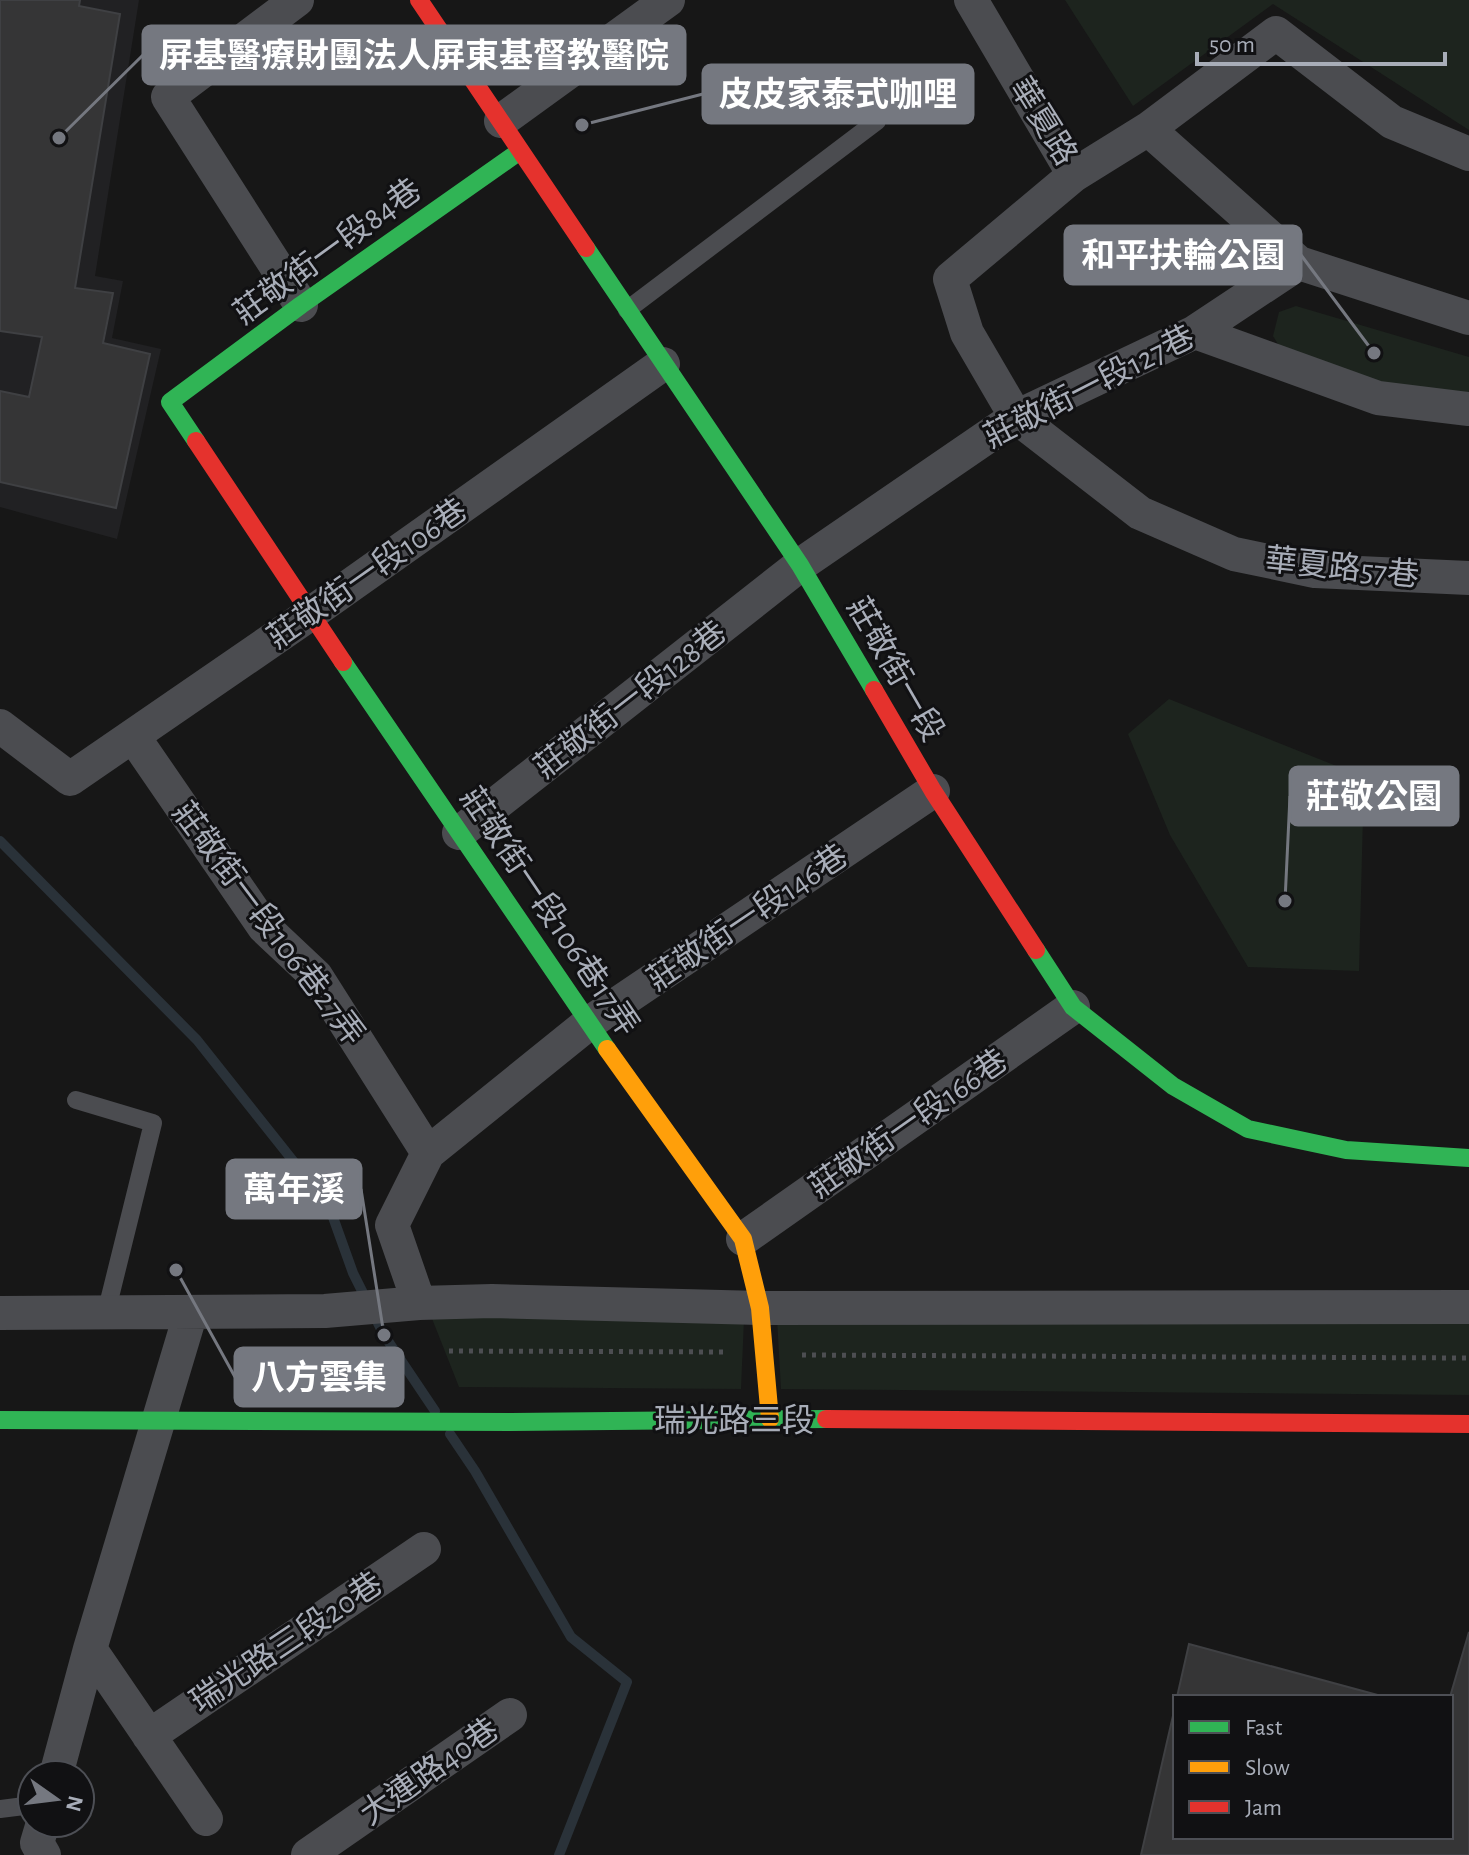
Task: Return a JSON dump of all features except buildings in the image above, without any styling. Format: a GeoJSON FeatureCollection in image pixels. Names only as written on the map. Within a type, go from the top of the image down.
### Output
{"type":"FeatureCollection","features":[{"type":"Feature","properties":{"kind":"street"},"geometry":{"type":"LineString","coordinates":[[297,0],[168,97],[301,305]]}},
{"type":"Feature","properties":{"kind":"street","name":"莊敬街一段"},"geometry":{"type":"LineString","coordinates":[[419,0],[800,565],[933,791],[1073,1007],[1173,1086],[1248,1129],[1346,1150],[1469,1158]]}},
{"type":"Feature","properties":{"kind":"street"},"geometry":{"type":"LineString","coordinates":[[501,121],[668,0]]}},
{"type":"Feature","properties":{"kind":"street","name":"華夏路"},"geometry":{"type":"LineString","coordinates":[[971,0],[1074,175],[1148,129],[1276,33],[1392,122],[1469,154]]}},
{"type":"Feature","properties":{"kind":"street"},"geometry":{"type":"LineString","coordinates":[[1148,129],[1299,263],[1469,318]]}},
{"type":"Feature","properties":{"kind":"street","name":"莊敬街一段84巷"},"geometry":{"type":"LineString","coordinates":[[170,402],[301,305],[520,151]]}},
{"type":"Feature","properties":{"kind":"street"},"geometry":{"type":"LineString","coordinates":[[1016,417],[967,333],[950,279],[1074,175]]}},
{"type":"Feature","properties":{"kind":"street","name":"莊敬街一段127巷"},"geometry":{"type":"LineString","coordinates":[[800,565],[1016,417],[1195,332],[1299,263]]}},
{"type":"Feature","properties":{"kind":"street"},"geometry":{"type":"LineString","coordinates":[[1195,332],[1378,398],[1469,409]]}},
{"type":"Feature","properties":{"kind":"street","name":"莊敬街一段106巷"},"geometry":{"type":"LineString","coordinates":[[0,726],[70,779],[310,614],[663,364]]}},
{"type":"Feature","properties":{"kind":"street","name":"莊敬街一段106巷17弄"},"geometry":{"type":"LineString","coordinates":[[170,402],[310,614],[589,1023],[743,1239]]}},
{"type":"Feature","properties":{"kind":"street","name":"華夏路57巷"},"geometry":{"type":"LineString","coordinates":[[1016,417],[1140,513],[1234,554],[1315,571],[1469,578]]}},
{"type":"Feature","properties":{"kind":"street","name":"莊敬街一段128巷"},"geometry":{"type":"LineString","coordinates":[[459,833],[800,565]]}},
{"type":"Feature","properties":{"kind":"street","name":"莊敬街一段106巷27弄"},"geometry":{"type":"LineString","coordinates":[[133,736],[264,927],[316,976],[428,1153]]}},
{"type":"Feature","properties":{"kind":"street","name":"莊敬街一段146巷"},"geometry":{"type":"LineString","coordinates":[[419,1303],[392,1225],[428,1153],[589,1023],[933,791]]}},
{"type":"Feature","properties":{"kind":"street","name":"莊敬街一段166巷"},"geometry":{"type":"LineString","coordinates":[[743,1239],[1073,1007]]}},
{"type":"Feature","properties":{"kind":"street"},"geometry":{"type":"LineString","coordinates":[[743,1239],[760,1308],[770,1419]]}},
{"type":"Feature","properties":{"kind":"street"},"geometry":{"type":"LineString","coordinates":[[0,1313],[325,1311],[492,1301],[760,1308],[1469,1307]]}},
{"type":"Feature","properties":{"kind":"street"},"geometry":{"type":"LineString","coordinates":[[60,1759],[157,1419],[191,1312]]}},
{"type":"Feature","properties":{"kind":"street","name":"瑞光路三段"},"geometry":{"type":"LineString","coordinates":[[0,1420],[394,1419],[511,1422],[770,1419],[1469,1424]]}},
{"type":"Feature","properties":{"kind":"street","name":"瑞光路三段20巷"},"geometry":{"type":"LineString","coordinates":[[149,1736],[424,1549]]}},
{"type":"Feature","properties":{"kind":"street"},"geometry":{"type":"LineString","coordinates":[[90,1649],[206,1819]]}},
{"type":"Feature","properties":{"kind":"street","name":"大連路40巷"},"geometry":{"type":"LineString","coordinates":[[308,1855],[510,1715]]}},
{"type":"Feature","properties":{"kind":"lane"},"geometry":{"type":"LineString","coordinates":[[627,310],[877,121]]}},
{"type":"Feature","properties":{"kind":"lane"},"geometry":{"type":"LineString","coordinates":[[76,1100],[153,1123],[106,1313]]}},
{"type":"Feature","properties":{"kind":"path"},"geometry":{"type":"LineString","coordinates":[[449,1351],[1469,1358]]}},
{"type":"Feature","properties":{"kind":"shaded area"},"geometry":{"type":"Polygon","coordinates":[[[0,0],[139,0],[95,276],[123,281],[112,338],[161,349],[117,539],[0,507],[0,0]]]}},
{"type":"Feature","properties":{"kind":"shaded area"},"geometry":{"type":"Polygon","coordinates":[[[1065,0],[1469,0],[1469,130],[1273,4],[1133,106],[1065,0]]]}},
{"type":"Feature","properties":{"kind":"shaded area"},"geometry":{"type":"Polygon","coordinates":[[[1296,306],[1469,357],[1469,394],[1383,383],[1281,349],[1273,336],[1279,312],[1296,306]]]}},
{"type":"Feature","properties":{"kind":"shaded area"},"geometry":{"type":"Polygon","coordinates":[[[1169,699],[1364,777],[1359,971],[1248,967],[1170,835],[1128,734],[1169,699]]]}},
{"type":"Feature","properties":{"kind":"shaded area"},"geometry":{"type":"Polygon","coordinates":[[[431,1316],[744,1319],[741,1389],[459,1387],[431,1316]]]}},
{"type":"Feature","properties":{"kind":"shaded area"},"geometry":{"type":"Polygon","coordinates":[[[777,1318],[1469,1323],[1469,1395],[781,1389],[777,1318]]]}},
{"type":"Feature","properties":{"kind":"waterway"},"geometry":{"type":"LineString","coordinates":[[0,841],[197,1040],[329,1206],[353,1273],[384,1335],[435,1411]]}},
{"type":"Feature","properties":{"kind":"waterway"},"geometry":{"type":"LineString","coordinates":[[450,1434],[475,1471],[571,1637],[627,1682],[559,1855]]}},
{"type":"Feature","properties":{"kind":"traffic: fast"},"geometry":{"type":"LineString","coordinates":[[196,441],[170,402],[301,305],[520,151]]}},
{"type":"Feature","properties":{"kind":"traffic: fast"},"geometry":{"type":"LineString","coordinates":[[586,248],[800,565],[874,690]]}},
{"type":"Feature","properties":{"kind":"traffic: fast"},"geometry":{"type":"LineString","coordinates":[[343,662],[607,1049]]}},
{"type":"Feature","properties":{"kind":"traffic: fast"},"geometry":{"type":"LineString","coordinates":[[1036,950],[1073,1007],[1173,1086],[1248,1129],[1346,1150],[1469,1158]]}},
{"type":"Feature","properties":{"kind":"traffic: fast"},"geometry":{"type":"LineString","coordinates":[[0,1420],[511,1422],[826,1419]]}},
{"type":"Feature","properties":{"kind":"traffic: slow"},"geometry":{"type":"LineString","coordinates":[[607,1049],[743,1239],[760,1308],[770,1419]]}},
{"type":"Feature","properties":{"kind":"traffic: jam"},"geometry":{"type":"LineString","coordinates":[[419,0],[586,248]]}},
{"type":"Feature","properties":{"kind":"traffic: jam"},"geometry":{"type":"LineString","coordinates":[[196,441],[343,662]]}},
{"type":"Feature","properties":{"kind":"traffic: jam"},"geometry":{"type":"LineString","coordinates":[[874,690],[933,791],[1036,950]]}},
{"type":"Feature","properties":{"kind":"traffic: jam"},"geometry":{"type":"LineString","coordinates":[[826,1419],[1469,1424]]}},
{"type":"Feature","properties":{"kind":"place","name":"皮皮家泰式咖哩"},"geometry":{"type":"Point","coordinates":[582,125]}},
{"type":"Feature","properties":{"kind":"place","name":"屏基醫療財團法人屏東基督教醫院"},"geometry":{"type":"Point","coordinates":[59,138]}},
{"type":"Feature","properties":{"kind":"place","name":"和平扶輪公園"},"geometry":{"type":"Point","coordinates":[1374,353]}},
{"type":"Feature","properties":{"kind":"place","name":"莊敬公園"},"geometry":{"type":"Point","coordinates":[1285,901]}},
{"type":"Feature","properties":{"kind":"place","name":"八方雲集"},"geometry":{"type":"Point","coordinates":[176,1270]}},
{"type":"Feature","properties":{"kind":"place","name":"萬年溪"},"geometry":{"type":"Point","coordinates":[384,1335]}}]}
